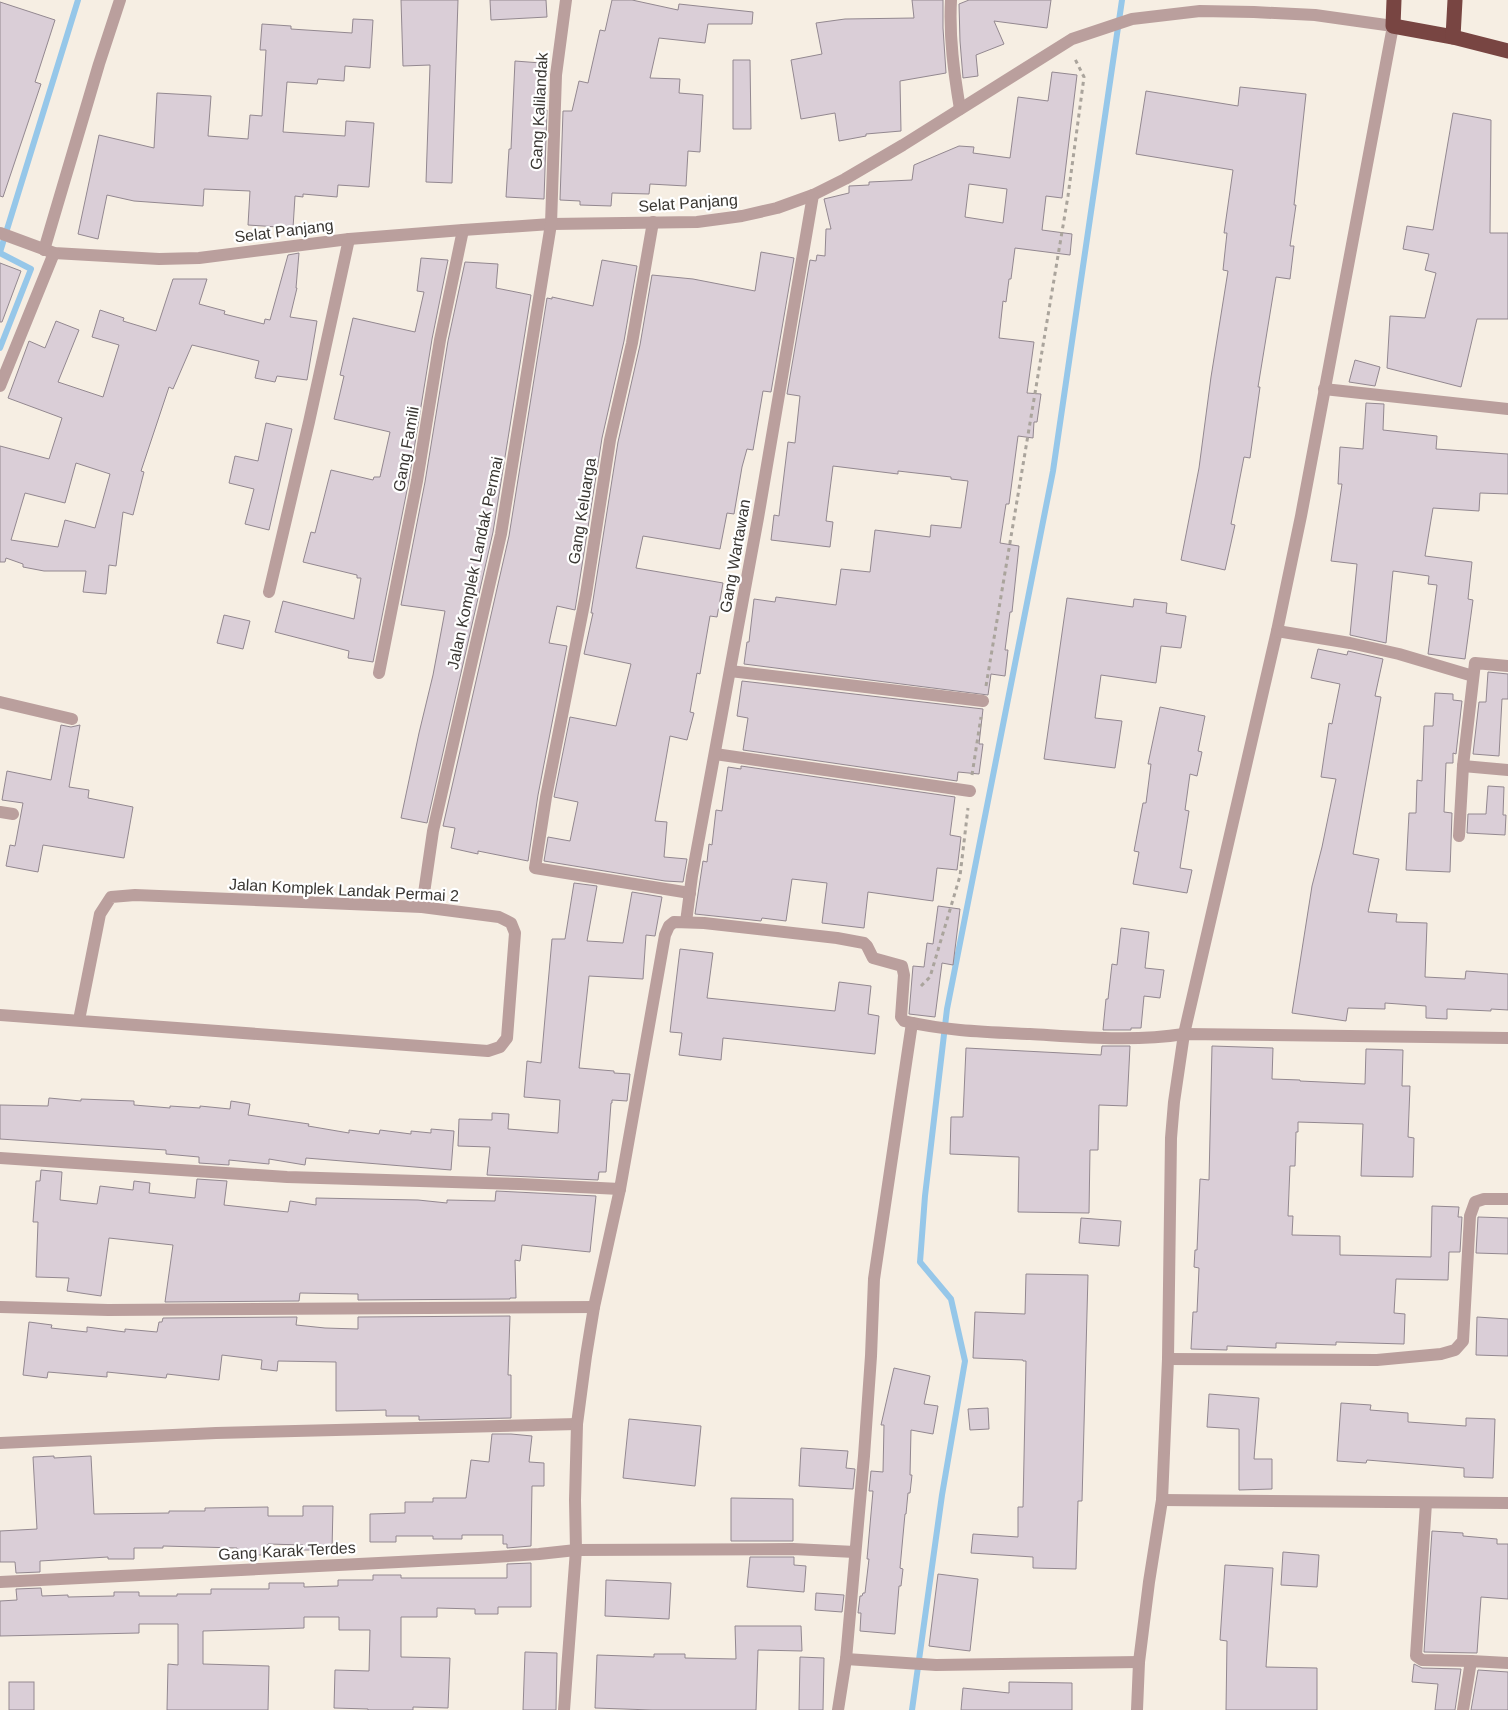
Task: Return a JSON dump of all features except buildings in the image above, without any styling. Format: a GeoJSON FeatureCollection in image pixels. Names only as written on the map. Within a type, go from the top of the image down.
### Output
{"type":"FeatureCollection","features":[{"type":"Feature","properties":{"kind":"highway"},"geometry":{"type":"LineString","coordinates":[[1394,0],[1393,26],[1453,37],[1508,51]]}},
{"type":"Feature","properties":{"kind":"highway"},"geometry":{"type":"LineString","coordinates":[[1453,37],[1455,0]]}},
{"type":"Feature","properties":{"kind":"street"},"geometry":{"type":"LineString","coordinates":[[0,386],[49,252],[99,64],[120,0]]}},
{"type":"Feature","properties":{"kind":"street","name":"Gang Kalilandak"},"geometry":{"type":"LineString","coordinates":[[551,224],[556,75],[566,0]]}},
{"type":"Feature","properties":{"kind":"street"},"geometry":{"type":"LineString","coordinates":[[951,0],[950,20],[954,71],[960,109]]}},
{"type":"Feature","properties":{"kind":"street","name":"Selat Panjang"},"geometry":{"type":"LineString","coordinates":[[0,233],[49,252],[159,259],[199,258],[349,240],[462,230],[551,224],[697,222],[742,216],[778,208],[813,195],[903,145],[1070,41],[1132,19],[1200,12],[1254,12],[1315,16],[1393,26]]}},
{"type":"Feature","properties":{"kind":"street"},"geometry":{"type":"LineString","coordinates":[[1137,1710],[1139,1662],[1162,1500],[1168,1359],[1171,1138],[1184,1034],[1277,631],[1301,516],[1393,26]]}},
{"type":"Feature","properties":{"kind":"street","name":"Gang Wartawan"},"geometry":{"type":"LineString","coordinates":[[686,922],[760,508],[813,195]]}},
{"type":"Feature","properties":{"kind":"street","name":"Gang Keluarga"},"geometry":{"type":"LineString","coordinates":[[653,222],[632,342],[610,440],[586,594],[545,805],[535,868],[690,893]]}},
{"type":"Feature","properties":{"kind":"street","name":"Jalan Komplek Landak Permai"},"geometry":{"type":"LineString","coordinates":[[422,907],[434,831],[501,534],[551,224]]}},
{"type":"Feature","properties":{"kind":"street","name":"Gang Famili"},"geometry":{"type":"LineString","coordinates":[[379,673],[417,481],[440,340],[462,230]]}},
{"type":"Feature","properties":{"kind":"street"},"geometry":{"type":"LineString","coordinates":[[269,592],[310,422],[349,240]]}},
{"type":"Feature","properties":{"kind":"street"},"geometry":{"type":"LineString","coordinates":[[1324,389],[1508,409]]}},
{"type":"Feature","properties":{"kind":"street"},"geometry":{"type":"LineString","coordinates":[[1277,631],[1399,654],[1473,676]]}},
{"type":"Feature","properties":{"kind":"street"},"geometry":{"type":"LineString","coordinates":[[1459,836],[1475,663],[1508,666]]}},
{"type":"Feature","properties":{"kind":"street"},"geometry":{"type":"LineString","coordinates":[[730,671],[983,701]]}},
{"type":"Feature","properties":{"kind":"street"},"geometry":{"type":"LineString","coordinates":[[0,702],[72,719]]}},
{"type":"Feature","properties":{"kind":"street"},"geometry":{"type":"LineString","coordinates":[[715,754],[970,792]]}},
{"type":"Feature","properties":{"kind":"street"},"geometry":{"type":"LineString","coordinates":[[1464,766],[1508,770]]}},
{"type":"Feature","properties":{"kind":"street"},"geometry":{"type":"LineString","coordinates":[[0,812],[13,814]]}},
{"type":"Feature","properties":{"kind":"street","name":"Jalan Komplek Landak Permai 2"},"geometry":{"type":"LineString","coordinates":[[0,1015],[488,1051],[500,1047],[507,1038],[515,933],[511,923],[499,917],[422,907],[135,895],[111,898],[100,914],[80,1020]]}},
{"type":"Feature","properties":{"kind":"street"},"geometry":{"type":"LineString","coordinates":[[564,1710],[576,1550],[577,1424],[586,1356],[594,1306],[620,1189],[665,934],[674,922],[837,938],[864,943],[873,958],[902,966],[904,975],[901,1017],[904,1021],[966,1031],[1138,1038],[1184,1034],[1508,1038]]}},
{"type":"Feature","properties":{"kind":"street"},"geometry":{"type":"LineString","coordinates":[[838,1710],[846,1659],[855,1552],[871,1356],[874,1279],[912,1023]]}},
{"type":"Feature","properties":{"kind":"street"},"geometry":{"type":"LineString","coordinates":[[0,1158],[288,1177],[620,1189]]}},
{"type":"Feature","properties":{"kind":"street"},"geometry":{"type":"LineString","coordinates":[[1168,1359],[1377,1360],[1442,1354],[1455,1350],[1464,1341],[1470,1216],[1474,1202],[1484,1199],[1508,1199]]}},
{"type":"Feature","properties":{"kind":"street"},"geometry":{"type":"LineString","coordinates":[[0,1307],[108,1310],[594,1306]]}},
{"type":"Feature","properties":{"kind":"street"},"geometry":{"type":"LineString","coordinates":[[0,1443],[216,1433],[577,1424]]}},
{"type":"Feature","properties":{"kind":"street"},"geometry":{"type":"LineString","coordinates":[[1162,1500],[1426,1504],[1508,1503]]}},
{"type":"Feature","properties":{"kind":"street"},"geometry":{"type":"LineString","coordinates":[[1426,1504],[1416,1656],[1422,1660],[1508,1663]]}},
{"type":"Feature","properties":{"kind":"street","name":"Gang Karak Terdes"},"geometry":{"type":"LineString","coordinates":[[0,1582],[478,1558],[576,1550],[794,1549],[855,1552]]}},
{"type":"Feature","properties":{"kind":"street"},"geometry":{"type":"LineString","coordinates":[[846,1659],[936,1665],[1139,1662]]}},
{"type":"Feature","properties":{"kind":"street"},"geometry":{"type":"LineString","coordinates":[[1463,1710],[1470,1661]]}},
{"type":"Feature","properties":{"kind":"path"},"geometry":{"type":"LineString","coordinates":[[901,1010],[930,977],[960,876],[983,701],[1064,225],[1084,77],[1070,41]]}},
{"type":"Feature","properties":{"kind":"waterway"},"geometry":{"type":"LineString","coordinates":[[0,252],[78,0]]}},
{"type":"Feature","properties":{"kind":"waterway"},"geometry":{"type":"LineString","coordinates":[[912,1710],[942,1495],[965,1361],[951,1299],[920,1262],[925,1196],[947,1009],[1053,471],[1122,0]]}},
{"type":"Feature","properties":{"kind":"waterway"},"geometry":{"type":"LineString","coordinates":[[0,253],[31,269],[0,348]]}}]}
